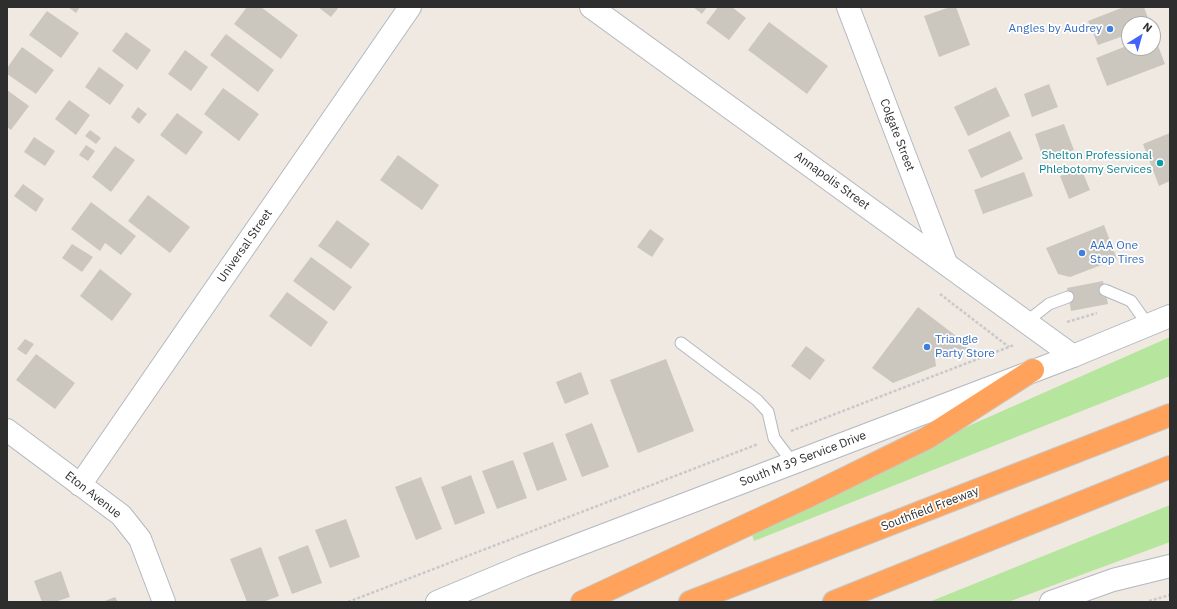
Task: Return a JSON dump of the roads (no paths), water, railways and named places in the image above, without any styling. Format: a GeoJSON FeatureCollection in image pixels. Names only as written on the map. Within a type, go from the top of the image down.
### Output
{"type":"FeatureCollection","features":[{"type":"Feature","properties":{"kind":"highway"},"geometry":{"type":"LineString","coordinates":[[582,602],[809,496],[927,438],[1033,370]]}},
{"type":"Feature","properties":{"kind":"highway","name":"Southfield Freeway"},"geometry":{"type":"LineString","coordinates":[[690,602],[1170,415]]}},
{"type":"Feature","properties":{"kind":"highway"},"geometry":{"type":"LineString","coordinates":[[834,602],[1170,467]]}},
{"type":"Feature","properties":{"kind":"street","name":"Universal Street"},"geometry":{"type":"LineString","coordinates":[[80,484],[410,7]]}},
{"type":"Feature","properties":{"kind":"street","name":"Annapolis Street"},"geometry":{"type":"LineString","coordinates":[[591,7],[1073,356]]}},
{"type":"Feature","properties":{"kind":"street","name":"Colgate Street"},"geometry":{"type":"LineString","coordinates":[[848,7],[946,264]]}},
{"type":"Feature","properties":{"kind":"street","name":"South M 39 Service Drive"},"geometry":{"type":"LineString","coordinates":[[437,602],[523,566],[1073,356],[1170,316]]}},
{"type":"Feature","properties":{"kind":"street","name":"Eton Avenue"},"geometry":{"type":"LineString","coordinates":[[7,430],[121,515],[140,539],[164,602]]}},
{"type":"Feature","properties":{"kind":"street"},"geometry":{"type":"LineString","coordinates":[[1051,602],[1075,598],[1113,580],[1170,566]]}},
{"type":"Feature","properties":{"kind":"lane"},"geometry":{"type":"LineString","coordinates":[[1105,290],[1131,301],[1148,325]]}},
{"type":"Feature","properties":{"kind":"lane"},"geometry":{"type":"LineString","coordinates":[[1026,322],[1049,304],[1068,298]]}},
{"type":"Feature","properties":{"kind":"lane"},"geometry":{"type":"LineString","coordinates":[[681,343],[757,400],[768,412],[774,438],[793,463]]}},
{"type":"Feature","properties":{"kind":"place","name":"Angles by Audrey"},"geometry":{"type":"Point","coordinates":[1110,29]}},
{"type":"Feature","properties":{"kind":"place","name":"Shelton Professional Phlebotomy Services"},"geometry":{"type":"Point","coordinates":[1160,163]}},
{"type":"Feature","properties":{"kind":"place","name":"AAA One Stop Tires"},"geometry":{"type":"Point","coordinates":[1082,253]}},
{"type":"Feature","properties":{"kind":"place","name":"Triangle Party Store"},"geometry":{"type":"Point","coordinates":[927,347]}}]}
